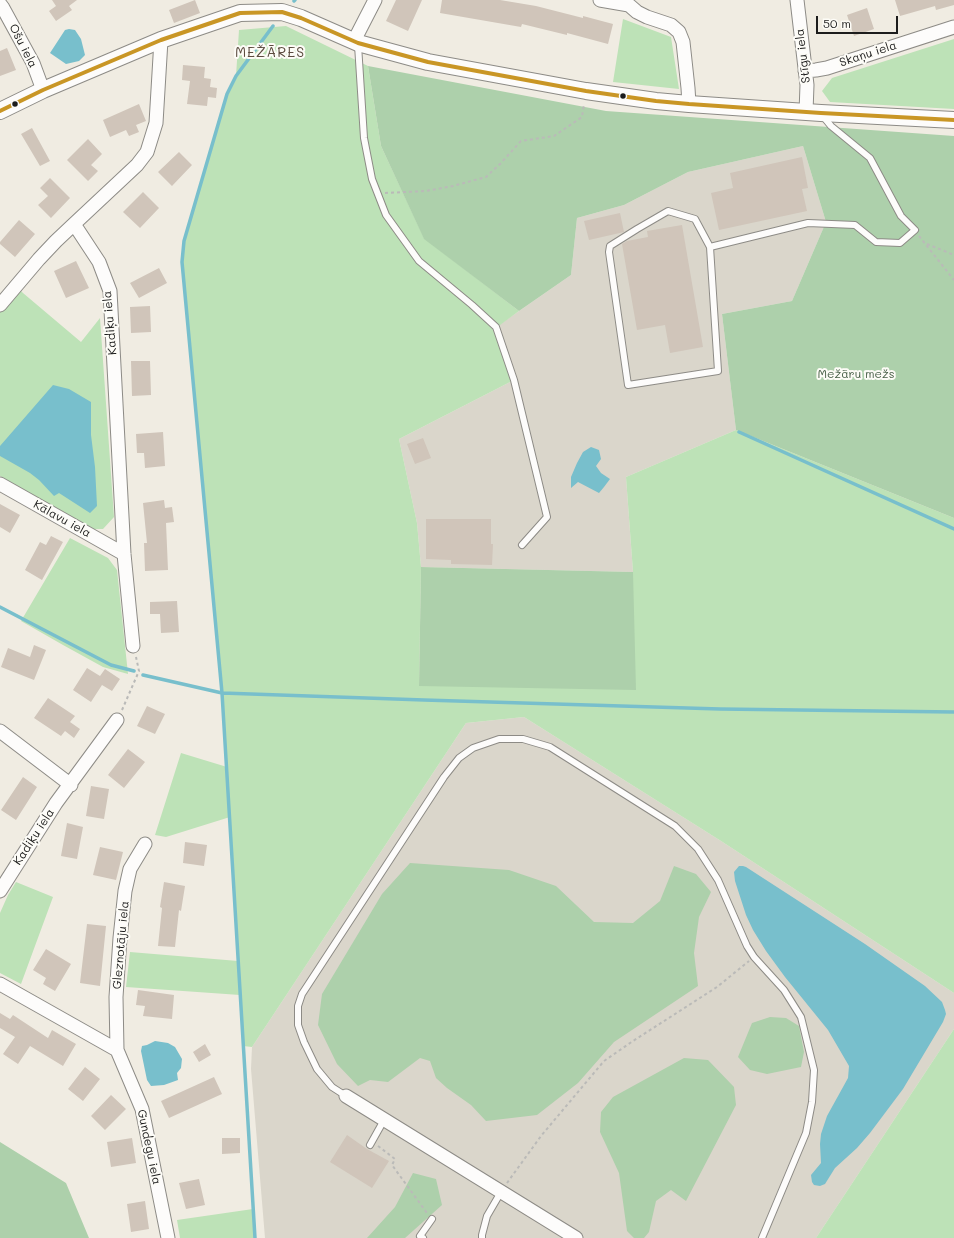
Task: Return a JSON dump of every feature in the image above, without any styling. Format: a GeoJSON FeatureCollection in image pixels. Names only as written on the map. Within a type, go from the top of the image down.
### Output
{"type":"FeatureCollection","features":[{"type":"Feature","properties":{"kind":"street"},"geometry":{"type":"LineString","coordinates":[[358,43],[357,35],[375,0]]}},
{"type":"Feature","properties":{"kind":"street"},"geometry":{"type":"LineString","coordinates":[[600,0],[627,3],[637,12],[671,25],[679,32],[683,42],[689,104]]}},
{"type":"Feature","properties":{"kind":"street","name":"Stīgu iela"},"geometry":{"type":"LineString","coordinates":[[797,0],[804,70],[813,113]]}},
{"type":"Feature","properties":{"kind":"street","name":"Ošu iela"},"geometry":{"type":"LineString","coordinates":[[0,4],[32,63],[43,90]]}},
{"type":"Feature","properties":{"kind":"street"},"geometry":{"type":"LineString","coordinates":[[0,111],[43,90],[161,40],[240,13],[282,12],[301,18],[358,43],[428,62],[586,91],[689,104],[813,113],[954,120]]}},
{"type":"Feature","properties":{"kind":"street","name":"Skaņu iela"},"geometry":{"type":"LineString","coordinates":[[804,70],[827,68],[954,27]]}},
{"type":"Feature","properties":{"kind":"street"},"geometry":{"type":"LineString","coordinates":[[0,305],[47,250],[136,165],[147,152],[156,123],[161,40]]}},
{"type":"Feature","properties":{"kind":"street","name":"Kadiķu iela"},"geometry":{"type":"LineString","coordinates":[[74,224],[99,262],[110,291],[124,554],[134,646]]}},
{"type":"Feature","properties":{"kind":"street","name":"Kālavu iela"},"geometry":{"type":"LineString","coordinates":[[0,484],[124,554]]}},
{"type":"Feature","properties":{"kind":"street","name":"Kadiķu iela"},"geometry":{"type":"LineString","coordinates":[[0,891],[56,803],[71,785],[117,720]]}},
{"type":"Feature","properties":{"kind":"street"},"geometry":{"type":"LineString","coordinates":[[0,731],[71,785]]}},
{"type":"Feature","properties":{"kind":"street","name":"Gleznotāju iela"},"geometry":{"type":"LineString","coordinates":[[117,1050],[116,998],[120,938],[126,891],[130,869],[145,844]]}},
{"type":"Feature","properties":{"kind":"street"},"geometry":{"type":"LineString","coordinates":[[0,984],[117,1050]]}},
{"type":"Feature","properties":{"kind":"street","name":"Gundegu iela"},"geometry":{"type":"LineString","coordinates":[[117,1050],[142,1109],[168,1238]]}},
{"type":"Feature","properties":{"kind":"street"},"geometry":{"type":"LineString","coordinates":[[346,1096],[576,1238]]}},
{"type":"Feature","properties":{"kind":"lane"},"geometry":{"type":"LineString","coordinates":[[358,43],[364,138],[372,179],[386,215],[419,261],[496,327],[514,380],[547,517],[522,545]]}},
{"type":"Feature","properties":{"kind":"lane"},"geometry":{"type":"LineString","coordinates":[[710,247],[808,223],[855,225],[876,242],[900,243],[915,230],[901,216],[870,158],[813,113]]}},
{"type":"Feature","properties":{"kind":"lane"},"geometry":{"type":"LineString","coordinates":[[668,211],[695,219],[710,247],[718,371],[628,385],[609,252],[610,246],[668,211]]}},
{"type":"Feature","properties":{"kind":"lane"},"geometry":{"type":"LineString","coordinates":[[346,1096],[332,1087],[317,1069],[304,1042],[298,1025],[298,1006],[302,994],[444,777],[459,758],[473,748],[499,739],[523,739],[550,747],[675,826],[698,849],[718,880],[747,946],[754,957],[784,990],[801,1017],[814,1070],[812,1102],[806,1133],[762,1238]]}},
{"type":"Feature","properties":{"kind":"lane"},"geometry":{"type":"LineString","coordinates":[[371,1143],[384,1120]]}},
{"type":"Feature","properties":{"kind":"lane"},"geometry":{"type":"LineString","coordinates":[[480,1237],[487,1216],[501,1192]]}},
{"type":"Feature","properties":{"kind":"lane"},"geometry":{"type":"LineString","coordinates":[[423,1238],[420,1236],[432,1219]]}},
{"type":"Feature","properties":{"kind":"path"},"geometry":{"type":"LineString","coordinates":[[377,194],[426,191],[453,186],[486,177],[521,141],[554,136],[582,117],[586,91]]}},
{"type":"Feature","properties":{"kind":"path"},"geometry":{"type":"LineString","coordinates":[[915,230],[954,280]]}},
{"type":"Feature","properties":{"kind":"path"},"geometry":{"type":"LineString","coordinates":[[925,244],[954,255]]}},
{"type":"Feature","properties":{"kind":"path"},"geometry":{"type":"LineString","coordinates":[[117,720],[139,671],[134,646]]}},
{"type":"Feature","properties":{"kind":"path"},"geometry":{"type":"LineString","coordinates":[[501,1192],[541,1136],[604,1061],[717,987],[754,957]]}},
{"type":"Feature","properties":{"kind":"path"},"geometry":{"type":"LineString","coordinates":[[371,1143],[395,1159],[392,1165],[432,1219]]}},
{"type":"Feature","properties":{"kind":"shaded area"},"geometry":{"type":"Polygon","coordinates":[[[803,146],[826,222],[792,301],[722,314],[736,430],[626,477],[633,572],[421,567],[417,523],[399,439],[514,380],[496,327],[571,275],[577,218],[624,205],[688,172],[803,146]]]}},
{"type":"Feature","properties":{"kind":"shaded area"},"geometry":{"type":"Polygon","coordinates":[[[524,717],[721,841],[954,993],[954,1029],[816,1238],[265,1238],[251,1069],[252,1047],[466,723],[524,717]]]}},
{"type":"Feature","properties":{"kind":"green space"},"geometry":{"type":"Polygon","coordinates":[[[623,19],[671,37],[679,89],[613,82],[623,19]]]}},
{"type":"Feature","properties":{"kind":"green space"},"geometry":{"type":"Polygon","coordinates":[[[286,26],[368,66],[381,146],[424,238],[519,311],[496,328],[514,380],[399,439],[417,523],[421,567],[419,686],[633,572],[626,477],[736,430],[954,518],[954,993],[721,841],[524,717],[466,723],[252,1047],[243,1046],[240,995],[126,987],[130,952],[238,961],[230,817],[166,837],[155,835],[181,753],[227,767],[222,693],[182,262],[184,241],[227,94],[236,76],[239,30],[286,26]]]}},
{"type":"Feature","properties":{"kind":"green space"},"geometry":{"type":"Polygon","coordinates":[[[954,39],[954,109],[830,102],[822,91],[832,78],[954,39]]]}},
{"type":"Feature","properties":{"kind":"green space","name":"Mežāru mežs"},"geometry":{"type":"Polygon","coordinates":[[[368,66],[606,111],[954,136],[954,518],[736,430],[722,314],[792,301],[826,222],[803,146],[688,172],[624,205],[577,218],[571,275],[519,311],[424,239],[381,146],[368,66]]]}},
{"type":"Feature","properties":{"kind":"green space"},"geometry":{"type":"Polygon","coordinates":[[[19,289],[81,342],[100,318],[114,517],[103,529],[92,529],[0,476],[0,312],[19,289]]]}},
{"type":"Feature","properties":{"kind":"green space"},"geometry":{"type":"Polygon","coordinates":[[[70,538],[108,558],[117,570],[128,674],[103,667],[21,621],[70,538]]]}},
{"type":"Feature","properties":{"kind":"green space"},"geometry":{"type":"Polygon","coordinates":[[[421,567],[633,572],[636,690],[419,686],[421,567]]]}},
{"type":"Feature","properties":{"kind":"green space"},"geometry":{"type":"Polygon","coordinates":[[[410,863],[509,870],[556,886],[594,922],[633,923],[660,901],[674,866],[696,874],[711,892],[699,917],[694,953],[698,986],[614,1042],[578,1083],[537,1115],[486,1121],[471,1105],[436,1078],[430,1061],[420,1058],[388,1082],[370,1080],[358,1086],[337,1064],[318,1025],[322,994],[382,894],[410,863]]]}},
{"type":"Feature","properties":{"kind":"green space"},"geometry":{"type":"Polygon","coordinates":[[[16,882],[53,897],[21,984],[0,973],[0,913],[16,882]]]}},
{"type":"Feature","properties":{"kind":"green space"},"geometry":{"type":"Polygon","coordinates":[[[770,1017],[786,1018],[799,1026],[804,1052],[801,1067],[767,1074],[750,1070],[738,1057],[752,1023],[770,1017]]]}},
{"type":"Feature","properties":{"kind":"green space"},"geometry":{"type":"Polygon","coordinates":[[[954,1029],[954,1238],[816,1238],[954,1029]]]}},
{"type":"Feature","properties":{"kind":"green space"},"geometry":{"type":"Polygon","coordinates":[[[684,1058],[708,1060],[734,1087],[736,1105],[686,1201],[671,1190],[656,1201],[649,1232],[644,1238],[634,1238],[627,1231],[619,1173],[600,1132],[601,1112],[613,1097],[684,1058]]]}},
{"type":"Feature","properties":{"kind":"green space"},"geometry":{"type":"Polygon","coordinates":[[[0,1142],[66,1183],[89,1238],[0,1238],[0,1142]]]}},
{"type":"Feature","properties":{"kind":"green space"},"geometry":{"type":"Polygon","coordinates":[[[413,1173],[436,1179],[442,1205],[405,1238],[367,1238],[395,1207],[413,1173]]]}},
{"type":"Feature","properties":{"kind":"green space"},"geometry":{"type":"Polygon","coordinates":[[[253,1209],[255,1238],[180,1238],[177,1220],[253,1209]]]}},
{"type":"Feature","properties":{"kind":"water"},"geometry":{"type":"Polygon","coordinates":[[[65,30],[75,30],[81,39],[85,55],[79,61],[66,64],[50,53],[65,30]]]}},
{"type":"Feature","properties":{"kind":"water"},"geometry":{"type":"Polygon","coordinates":[[[53,385],[69,389],[91,402],[91,435],[95,467],[97,506],[90,513],[59,493],[54,496],[30,473],[0,456],[0,446],[53,385]]]}},
{"type":"Feature","properties":{"kind":"water"},"geometry":{"type":"Polygon","coordinates":[[[591,447],[599,450],[601,459],[596,466],[601,473],[610,479],[599,493],[578,482],[571,488],[571,477],[577,463],[583,452],[591,447]]]}},
{"type":"Feature","properties":{"kind":"water"},"geometry":{"type":"Polygon","coordinates":[[[739,866],[746,867],[865,944],[925,986],[942,1002],[945,1010],[946,1014],[943,1022],[903,1089],[870,1133],[857,1148],[835,1168],[825,1184],[820,1186],[814,1185],[811,1175],[821,1163],[821,1134],[827,1116],[848,1078],[849,1066],[828,1030],[785,977],[753,930],[746,915],[735,881],[734,872],[739,866]]]}},
{"type":"Feature","properties":{"kind":"water"},"geometry":{"type":"Polygon","coordinates":[[[155,1041],[168,1043],[175,1047],[182,1059],[181,1068],[177,1073],[178,1080],[164,1085],[151,1086],[147,1080],[141,1051],[142,1046],[155,1041]]]}},
{"type":"Feature","properties":{"kind":"building"},"geometry":{"type":"Polygon","coordinates":[[[52,0],[77,0],[69,6],[72,10],[56,21],[49,11],[56,6],[52,0]]]}},
{"type":"Feature","properties":{"kind":"building"},"geometry":{"type":"Polygon","coordinates":[[[195,0],[200,13],[174,23],[169,10],[195,0]]]}},
{"type":"Feature","properties":{"kind":"building"},"geometry":{"type":"Polygon","coordinates":[[[396,0],[422,0],[408,31],[386,21],[396,0]]]}},
{"type":"Feature","properties":{"kind":"building"},"geometry":{"type":"Polygon","coordinates":[[[442,0],[500,0],[536,6],[613,24],[608,44],[567,33],[567,35],[522,24],[521,27],[440,13],[442,0]]]}},
{"type":"Feature","properties":{"kind":"building"},"geometry":{"type":"Polygon","coordinates":[[[895,0],[954,0],[954,5],[936,10],[935,6],[900,16],[895,0]]]}},
{"type":"Feature","properties":{"kind":"building"},"geometry":{"type":"Polygon","coordinates":[[[867,8],[874,29],[854,36],[847,15],[867,8]]]}},
{"type":"Feature","properties":{"kind":"building"},"geometry":{"type":"Polygon","coordinates":[[[7,48],[16,70],[0,76],[0,51],[7,48]]]}},
{"type":"Feature","properties":{"kind":"building"},"geometry":{"type":"Polygon","coordinates":[[[183,65],[205,67],[204,78],[211,79],[210,87],[217,88],[216,98],[208,97],[207,106],[187,104],[190,81],[182,80],[183,65]]]}},
{"type":"Feature","properties":{"kind":"building"},"geometry":{"type":"Polygon","coordinates":[[[139,104],[146,121],[136,125],[139,132],[129,136],[126,130],[110,137],[103,120],[139,104]]]}},
{"type":"Feature","properties":{"kind":"building"},"geometry":{"type":"Polygon","coordinates":[[[32,128],[50,161],[40,166],[21,134],[32,128]]]}},
{"type":"Feature","properties":{"kind":"building"},"geometry":{"type":"Polygon","coordinates":[[[88,139],[102,154],[91,165],[98,171],[88,181],[67,160],[88,139]]]}},
{"type":"Feature","properties":{"kind":"building"},"geometry":{"type":"Polygon","coordinates":[[[179,152],[192,165],[172,186],[158,172],[179,152]]]}},
{"type":"Feature","properties":{"kind":"building"},"geometry":{"type":"Polygon","coordinates":[[[802,157],[808,188],[802,189],[807,211],[719,230],[711,193],[733,188],[730,173],[802,157]]]}},
{"type":"Feature","properties":{"kind":"building"},"geometry":{"type":"Polygon","coordinates":[[[50,178],[70,198],[51,218],[38,205],[48,196],[40,188],[50,178]]]}},
{"type":"Feature","properties":{"kind":"building"},"geometry":{"type":"Polygon","coordinates":[[[143,192],[159,208],[140,228],[123,212],[143,192]]]}},
{"type":"Feature","properties":{"kind":"building"},"geometry":{"type":"Polygon","coordinates":[[[620,213],[624,232],[589,240],[584,221],[620,213]]]}},
{"type":"Feature","properties":{"kind":"building"},"geometry":{"type":"Polygon","coordinates":[[[19,220],[35,234],[15,257],[0,244],[0,242],[19,220]]]}},
{"type":"Feature","properties":{"kind":"building"},"geometry":{"type":"Polygon","coordinates":[[[682,225],[703,347],[670,353],[665,325],[637,330],[622,244],[627,241],[648,237],[647,231],[682,225]]]}},
{"type":"Feature","properties":{"kind":"building"},"geometry":{"type":"Polygon","coordinates":[[[76,261],[89,288],[66,298],[54,271],[76,261]]]}},
{"type":"Feature","properties":{"kind":"building"},"geometry":{"type":"Polygon","coordinates":[[[159,268],[167,283],[139,298],[130,283],[159,268]]]}},
{"type":"Feature","properties":{"kind":"building"},"geometry":{"type":"Polygon","coordinates":[[[150,306],[151,332],[131,333],[130,307],[150,306]]]}},
{"type":"Feature","properties":{"kind":"building"},"geometry":{"type":"Polygon","coordinates":[[[131,361],[150,361],[151,395],[132,396],[131,361]]]}},
{"type":"Feature","properties":{"kind":"building"},"geometry":{"type":"Polygon","coordinates":[[[163,432],[165,466],[145,468],[144,453],[137,453],[136,434],[163,432]]]}},
{"type":"Feature","properties":{"kind":"building"},"geometry":{"type":"Polygon","coordinates":[[[423,438],[431,458],[415,464],[407,444],[423,438]]]}},
{"type":"Feature","properties":{"kind":"building"},"geometry":{"type":"Polygon","coordinates":[[[164,500],[165,508],[172,507],[174,522],[166,523],[168,570],[145,571],[144,543],[147,543],[143,503],[164,500]]]}},
{"type":"Feature","properties":{"kind":"building"},"geometry":{"type":"Polygon","coordinates":[[[0,504],[20,515],[10,533],[0,527],[0,504]]]}},
{"type":"Feature","properties":{"kind":"building"},"geometry":{"type":"Polygon","coordinates":[[[426,519],[491,519],[491,544],[493,544],[492,565],[451,564],[451,560],[426,559],[426,519]]]}},
{"type":"Feature","properties":{"kind":"building"},"geometry":{"type":"Polygon","coordinates":[[[51,536],[63,542],[42,580],[25,570],[40,542],[46,545],[51,536]]]}},
{"type":"Feature","properties":{"kind":"building"},"geometry":{"type":"Polygon","coordinates":[[[177,601],[179,632],[161,633],[160,614],[150,614],[150,602],[177,601]]]}},
{"type":"Feature","properties":{"kind":"building"},"geometry":{"type":"Polygon","coordinates":[[[34,645],[46,650],[34,680],[1,667],[8,648],[30,657],[34,645]]]}},
{"type":"Feature","properties":{"kind":"building"},"geometry":{"type":"Polygon","coordinates":[[[87,668],[100,676],[105,669],[120,679],[112,691],[102,685],[91,702],[73,690],[87,668]]]}},
{"type":"Feature","properties":{"kind":"building"},"geometry":{"type":"Polygon","coordinates":[[[48,698],[75,716],[70,722],[80,729],[74,738],[65,731],[61,736],[34,718],[48,698]]]}},
{"type":"Feature","properties":{"kind":"building"},"geometry":{"type":"Polygon","coordinates":[[[147,706],[165,714],[155,734],[137,726],[147,706]]]}},
{"type":"Feature","properties":{"kind":"building"},"geometry":{"type":"Polygon","coordinates":[[[128,749],[145,762],[124,788],[108,775],[128,749]]]}},
{"type":"Feature","properties":{"kind":"building"},"geometry":{"type":"Polygon","coordinates":[[[23,777],[37,787],[16,820],[1,810],[23,777]]]}},
{"type":"Feature","properties":{"kind":"building"},"geometry":{"type":"Polygon","coordinates":[[[91,786],[109,789],[104,819],[86,816],[91,786]]]}},
{"type":"Feature","properties":{"kind":"building"},"geometry":{"type":"Polygon","coordinates":[[[67,823],[83,827],[77,859],[61,856],[67,823]]]}},
{"type":"Feature","properties":{"kind":"building"},"geometry":{"type":"Polygon","coordinates":[[[185,842],[207,845],[204,866],[183,863],[185,842]]]}},
{"type":"Feature","properties":{"kind":"building"},"geometry":{"type":"Polygon","coordinates":[[[100,847],[123,852],[116,880],[93,875],[100,847]]]}},
{"type":"Feature","properties":{"kind":"building"},"geometry":{"type":"Polygon","coordinates":[[[164,882],[185,886],[181,911],[179,910],[175,947],[158,946],[162,908],[160,907],[164,882]]]}},
{"type":"Feature","properties":{"kind":"building"},"geometry":{"type":"Polygon","coordinates":[[[87,924],[106,926],[100,986],[80,983],[87,924]]]}},
{"type":"Feature","properties":{"kind":"building"},"geometry":{"type":"Polygon","coordinates":[[[46,949],[71,964],[55,991],[43,984],[46,978],[33,970],[46,949]]]}},
{"type":"Feature","properties":{"kind":"building"},"geometry":{"type":"Polygon","coordinates":[[[138,990],[174,995],[172,1019],[143,1016],[145,1006],[136,1005],[138,990]]]}},
{"type":"Feature","properties":{"kind":"building"},"geometry":{"type":"Polygon","coordinates":[[[0,1013],[10,1019],[13,1015],[48,1038],[52,1030],[76,1044],[63,1066],[30,1046],[18,1064],[3,1054],[15,1037],[0,1028],[0,1013]]]}},
{"type":"Feature","properties":{"kind":"building"},"geometry":{"type":"Polygon","coordinates":[[[205,1044],[211,1055],[199,1062],[193,1052],[205,1044]]]}},
{"type":"Feature","properties":{"kind":"building"},"geometry":{"type":"Polygon","coordinates":[[[85,1067],[100,1079],[83,1101],[68,1089],[85,1067]]]}},
{"type":"Feature","properties":{"kind":"building"},"geometry":{"type":"Polygon","coordinates":[[[214,1077],[222,1094],[169,1118],[161,1101],[214,1077]]]}},
{"type":"Feature","properties":{"kind":"building"},"geometry":{"type":"Polygon","coordinates":[[[111,1095],[126,1109],[105,1130],[91,1116],[111,1095]]]}},
{"type":"Feature","properties":{"kind":"building"},"geometry":{"type":"Polygon","coordinates":[[[347,1135],[367,1149],[389,1161],[372,1188],[330,1162],[347,1135]]]}},
{"type":"Feature","properties":{"kind":"building"},"geometry":{"type":"Polygon","coordinates":[[[132,1138],[136,1163],[111,1167],[107,1142],[132,1138]]]}},
{"type":"Feature","properties":{"kind":"building"},"geometry":{"type":"Polygon","coordinates":[[[222,1138],[240,1138],[240,1153],[222,1154],[222,1138]]]}},
{"type":"Feature","properties":{"kind":"building"},"geometry":{"type":"Polygon","coordinates":[[[199,1179],[205,1205],[186,1209],[179,1183],[199,1179]]]}},
{"type":"Feature","properties":{"kind":"building"},"geometry":{"type":"Polygon","coordinates":[[[145,1201],[149,1229],[131,1232],[127,1204],[145,1201]]]}},
{"type":"Feature","properties":{"kind":"waterway"},"geometry":{"type":"LineString","coordinates":[[255,1238],[222,693],[182,262],[184,241],[227,94],[236,76],[273,26]]}},
{"type":"Feature","properties":{"kind":"waterway"},"geometry":{"type":"LineString","coordinates":[[739,432],[954,529]]}},
{"type":"Feature","properties":{"kind":"waterway"},"geometry":{"type":"LineString","coordinates":[[0,607],[111,665],[134,671]]}},
{"type":"Feature","properties":{"kind":"waterway"},"geometry":{"type":"LineString","coordinates":[[143,675],[222,693],[720,709],[954,712]]}},
{"type":"Feature","properties":{"kind":"transit line"},"geometry":{"type":"LineString","coordinates":[[0,111],[43,90],[161,40],[240,13],[282,12],[301,18],[358,43],[428,62],[586,91],[689,104],[954,120]]}},
{"type":"Feature","properties":{"kind":"district","name":"MEŽĀRES"},"geometry":{"type":"Point","coordinates":[270,53]}}]}
